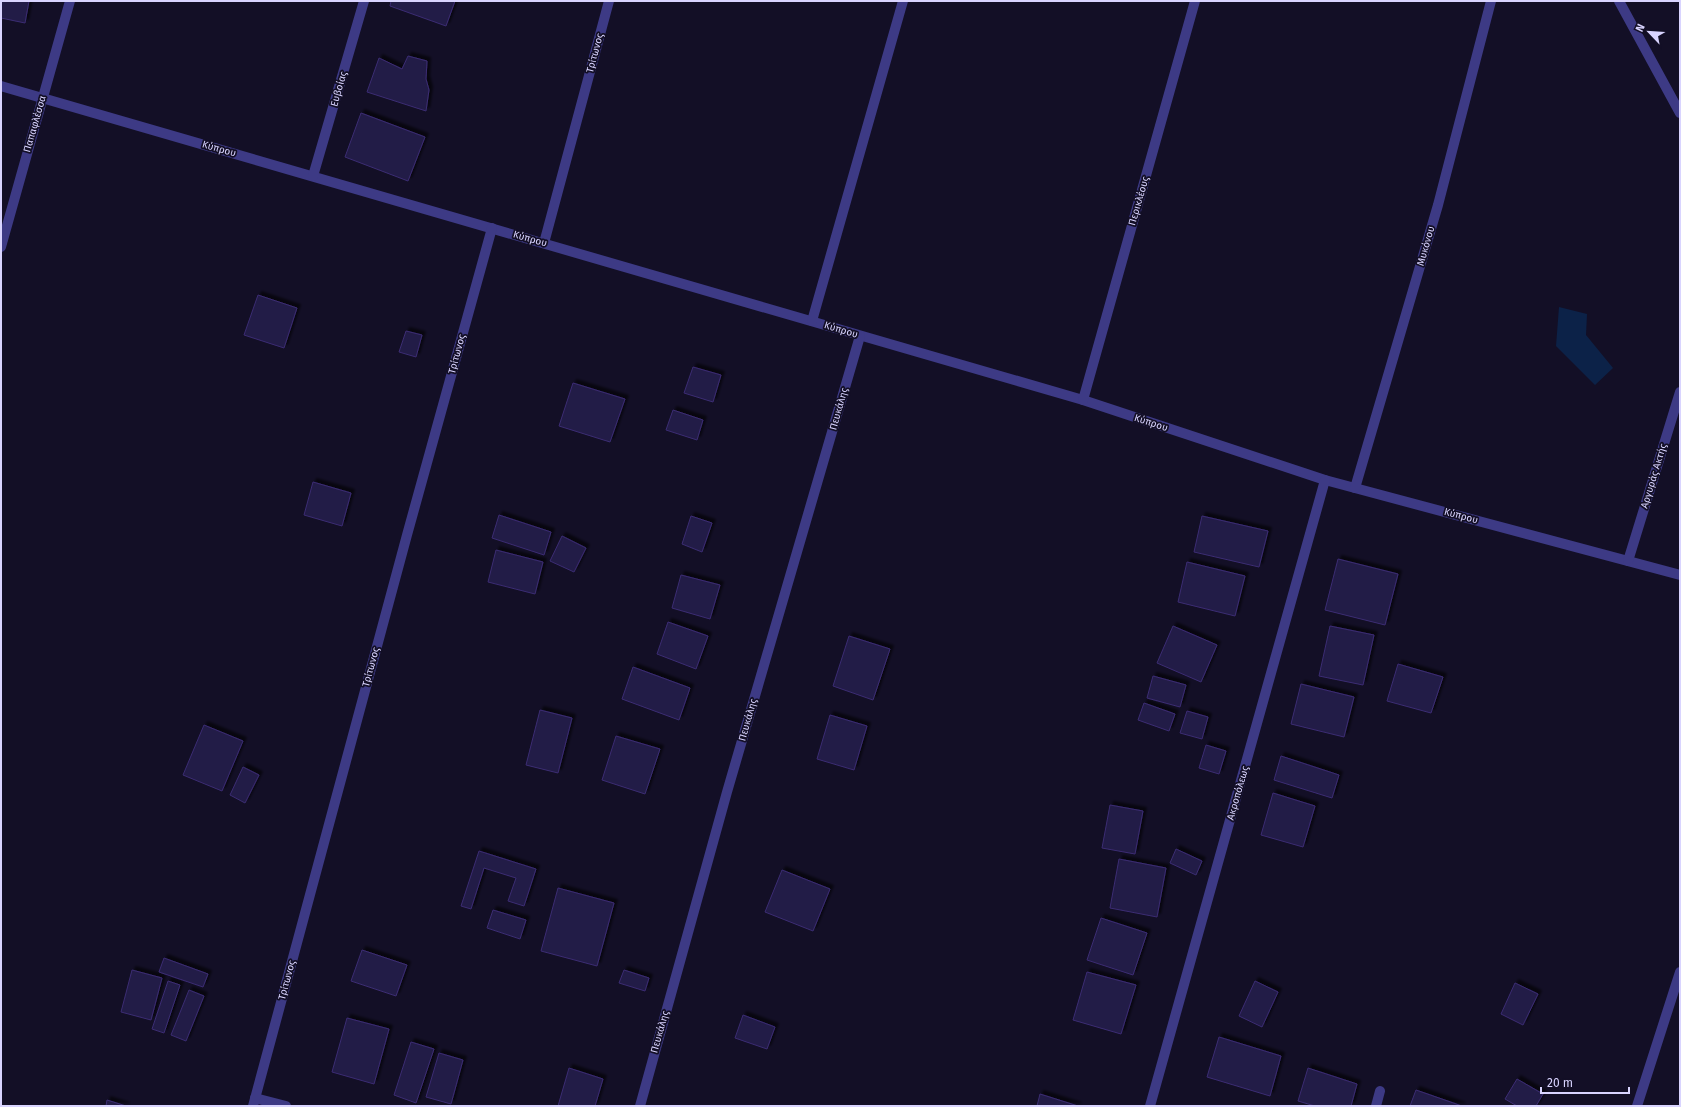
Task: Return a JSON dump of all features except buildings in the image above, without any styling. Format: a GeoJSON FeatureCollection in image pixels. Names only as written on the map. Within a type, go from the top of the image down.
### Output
{"type":"FeatureCollection","features":[{"type":"Feature","properties":{"kind":"street","name":"Παπαφλέσσα"},"geometry":{"type":"LineString","coordinates":[[1,248],[70,1]]}},
{"type":"Feature","properties":{"kind":"street","name":"Ευβοίας"},"geometry":{"type":"LineString","coordinates":[[313,176],[364,1]]}},
{"type":"Feature","properties":{"kind":"street","name":"Τρίτωνος"},"geometry":{"type":"LineString","coordinates":[[544,243],[609,1]]}},
{"type":"Feature","properties":{"kind":"street"},"geometry":{"type":"LineString","coordinates":[[812,321],[903,1]]}},
{"type":"Feature","properties":{"kind":"street","name":"Περικλέους"},"geometry":{"type":"LineString","coordinates":[[1083,400],[1194,1]]}},
{"type":"Feature","properties":{"kind":"street","name":"Μυκόνου"},"geometry":{"type":"LineString","coordinates":[[1355,488],[1438,205],[1491,1]]}},
{"type":"Feature","properties":{"kind":"street"},"geometry":{"type":"LineString","coordinates":[[1619,1],[1680,113]]}},
{"type":"Feature","properties":{"kind":"street","name":"Κύπρου"},"geometry":{"type":"LineString","coordinates":[[1,86],[1083,400],[1325,480],[1680,575]]}},
{"type":"Feature","properties":{"kind":"street","name":"Τρίτωνος"},"geometry":{"type":"LineString","coordinates":[[254,1102],[492,228]]}},
{"type":"Feature","properties":{"kind":"street","name":"Πευκάλης"},"geometry":{"type":"LineString","coordinates":[[640,1106],[727,792],[860,336]]}},
{"type":"Feature","properties":{"kind":"street","name":"Αργυράς Ακτής"},"geometry":{"type":"LineString","coordinates":[[1628,561],[1680,392]]}},
{"type":"Feature","properties":{"kind":"street","name":"Ακροπόλεως"},"geometry":{"type":"LineString","coordinates":[[1150,1106],[1325,480]]}},
{"type":"Feature","properties":{"kind":"street"},"geometry":{"type":"LineString","coordinates":[[1637,1106],[1680,972]]}},
{"type":"Feature","properties":{"kind":"street"},"geometry":{"type":"LineString","coordinates":[[1376,1106],[1380,1092]]}},
{"type":"Feature","properties":{"kind":"street"},"geometry":{"type":"LineString","coordinates":[[254,1102],[286,1106]]}},
{"type":"Feature","properties":{"kind":"water"},"geometry":{"type":"Polygon","coordinates":[[[1559,307],[1587,314],[1586,335],[1613,368],[1595,385],[1556,346],[1559,307]]]}}]}
